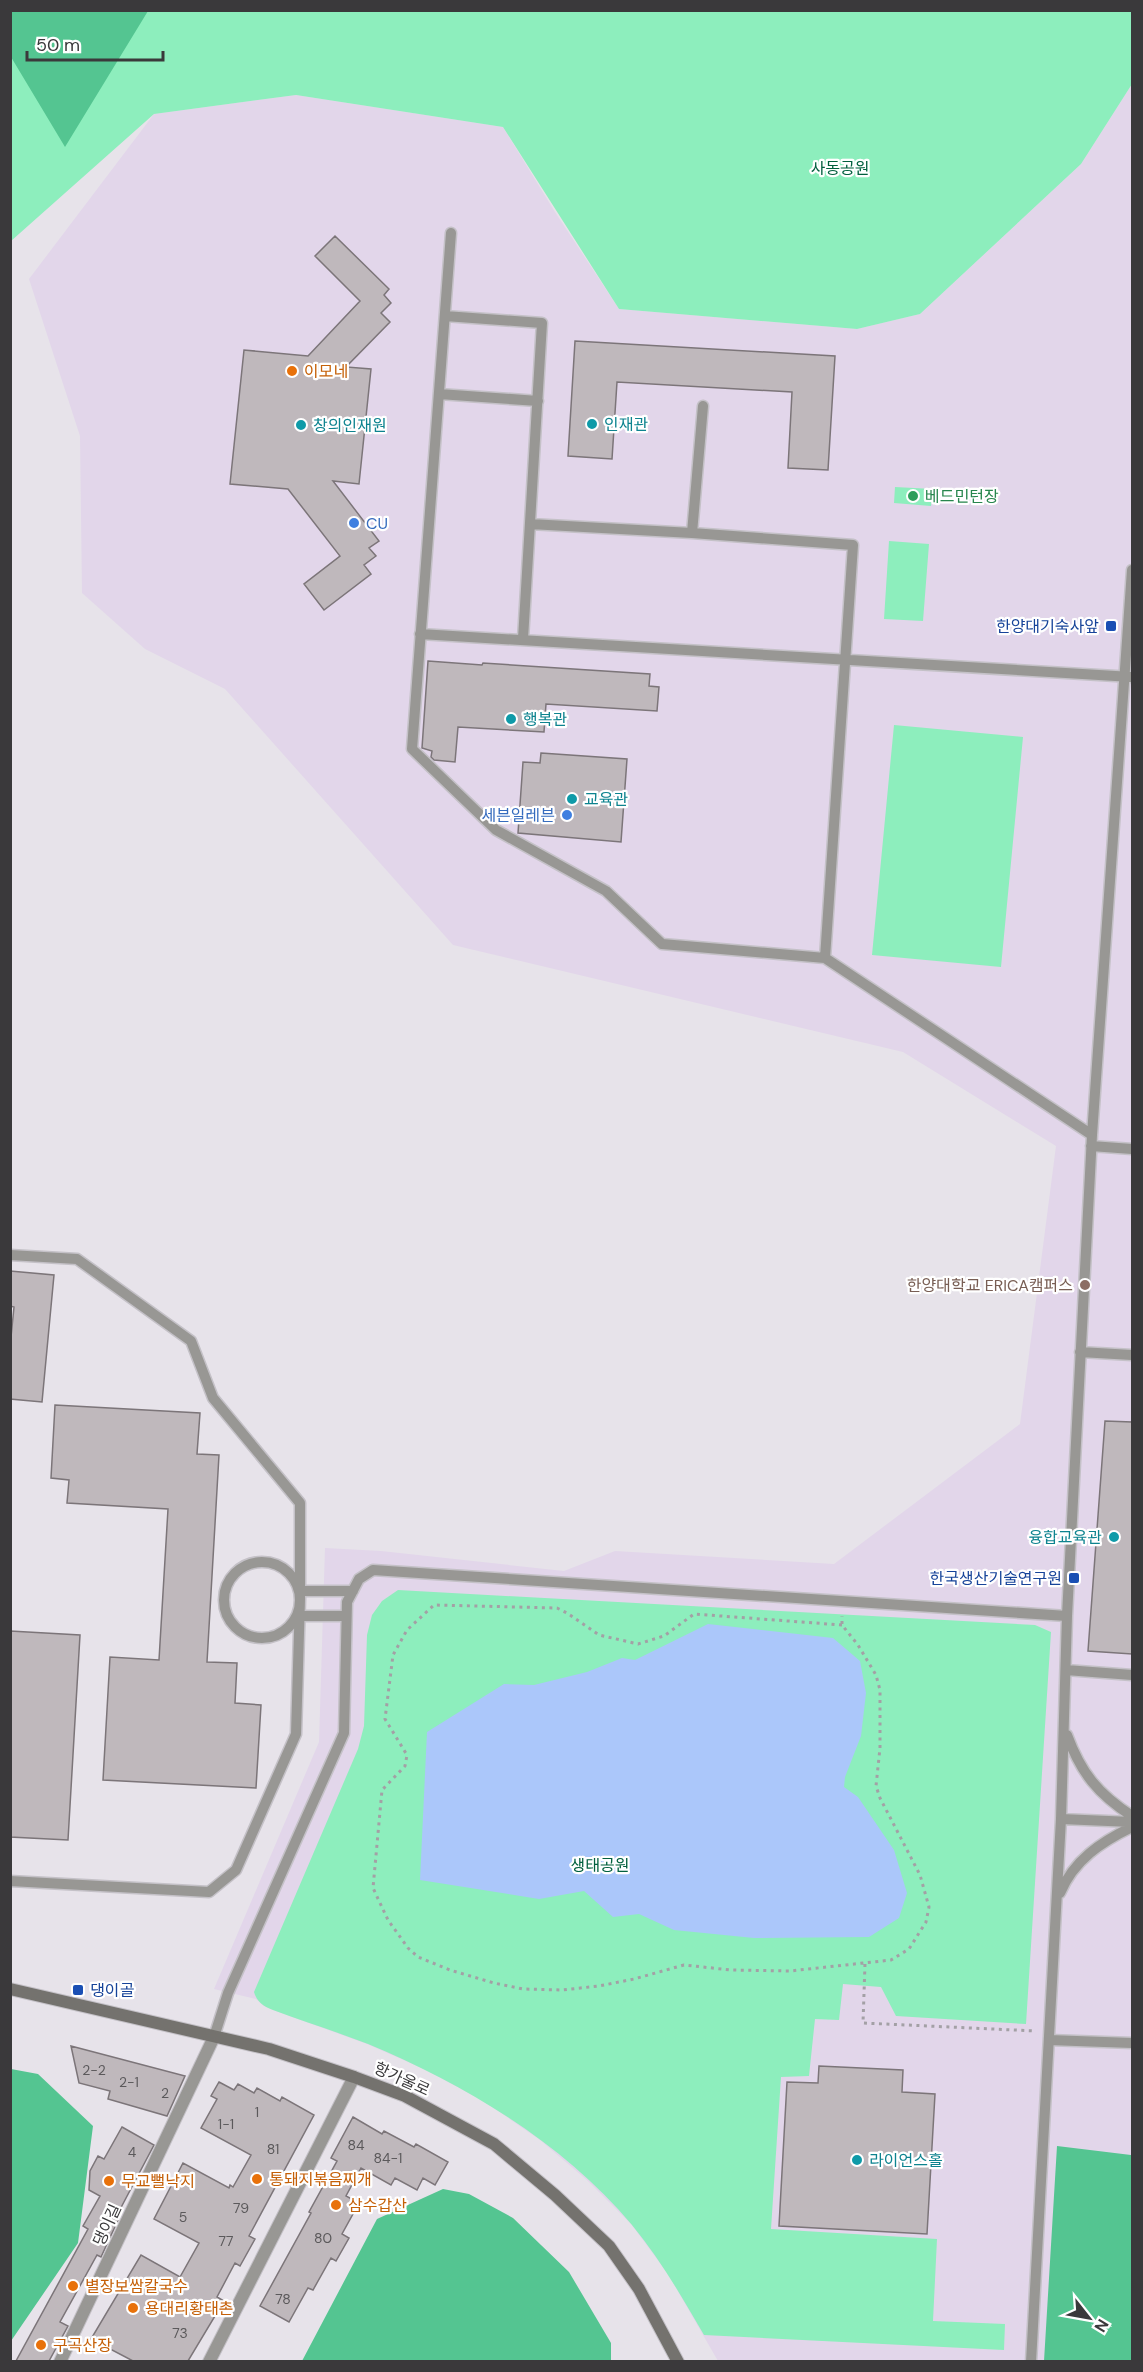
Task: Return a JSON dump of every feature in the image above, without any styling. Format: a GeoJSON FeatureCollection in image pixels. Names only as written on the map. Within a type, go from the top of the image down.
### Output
{"type":"FeatureCollection","features":[{"type":"Feature","properties":{"kind":"main road","name":"항가울로"},"geometry":{"type":"LineString","coordinates":[[10,1989],[269,2049],[405,2096],[494,2144],[555,2195],[609,2246],[639,2289],[678,2361]]}},
{"type":"Feature","properties":{"kind":"street","name":"댕이길"},"geometry":{"type":"LineString","coordinates":[[60,2361],[214,2037]]}},
{"type":"Feature","properties":{"kind":"street"},"geometry":{"type":"LineString","coordinates":[[209,2361],[354,2077]]}},
{"type":"Feature","properties":{"kind":"lane"},"geometry":{"type":"LineString","coordinates":[[451,233],[412,748],[496,830],[606,891],[662,944],[825,958],[1092,1141],[1132,1149]]}},
{"type":"Feature","properties":{"kind":"lane"},"geometry":{"type":"LineString","coordinates":[[445,316],[542,323],[523,639]]}},
{"type":"Feature","properties":{"kind":"lane"},"geometry":{"type":"LineString","coordinates":[[439,394],[538,401]]}},
{"type":"Feature","properties":{"kind":"lane"},"geometry":{"type":"LineString","coordinates":[[692,533],[703,406]]}},
{"type":"Feature","properties":{"kind":"lane"},"geometry":{"type":"LineString","coordinates":[[530,524],[853,545],[825,958]]}},
{"type":"Feature","properties":{"kind":"lane"},"geometry":{"type":"LineString","coordinates":[[1031,2361],[1061,1819],[1066,1616],[1080,1352],[1092,1141],[1129,677],[1132,570]]}},
{"type":"Feature","properties":{"kind":"lane"},"geometry":{"type":"LineString","coordinates":[[420,634],[1129,677]]}},
{"type":"Feature","properties":{"kind":"lane"},"geometry":{"type":"LineString","coordinates":[[10,1255],[77,1259],[191,1341],[213,1398],[300,1503],[300,1616],[296,1734],[236,1870],[209,1892],[10,1881]]}},
{"type":"Feature","properties":{"kind":"lane"},"geometry":{"type":"LineString","coordinates":[[1080,1352],[1132,1355]]}},
{"type":"Feature","properties":{"kind":"lane"},"geometry":{"type":"LineString","coordinates":[[259,1562],[272,1563],[283,1568],[295,1582],[300,1595],[298,1612],[292,1624],[283,1632],[265,1638],[246,1635],[236,1628],[228,1618],[224,1606],[224,1593],[228,1581],[236,1571],[247,1564],[259,1562]]}},
{"type":"Feature","properties":{"kind":"lane"},"geometry":{"type":"LineString","coordinates":[[214,2037],[228,1993],[344,1733],[347,1602],[359,1579],[373,1570],[1066,1616]]}},
{"type":"Feature","properties":{"kind":"lane"},"geometry":{"type":"LineString","coordinates":[[300,1595],[353,1591]]}},
{"type":"Feature","properties":{"kind":"lane"},"geometry":{"type":"LineString","coordinates":[[300,1616],[346,1616]]}},
{"type":"Feature","properties":{"kind":"lane"},"geometry":{"type":"LineString","coordinates":[[1065,1670],[1132,1675]]}},
{"type":"Feature","properties":{"kind":"lane"},"geometry":{"type":"LineString","coordinates":[[1064,1728],[1079,1765],[1098,1790],[1132,1816]]}},
{"type":"Feature","properties":{"kind":"lane"},"geometry":{"type":"LineString","coordinates":[[1061,1819],[1132,1822]]}},
{"type":"Feature","properties":{"kind":"lane"},"geometry":{"type":"LineString","coordinates":[[1057,1901],[1065,1881],[1077,1863],[1108,1840],[1132,1827]]}},
{"type":"Feature","properties":{"kind":"lane"},"geometry":{"type":"LineString","coordinates":[[1049,2036],[1132,2043]]}},
{"type":"Feature","properties":{"kind":"path"},"geometry":{"type":"LineString","coordinates":[[842,1625],[694,1614],[664,1636],[638,1644],[600,1635],[557,1608],[434,1605],[407,1630],[393,1655],[389,1673],[385,1719],[407,1755],[405,1766],[382,1790],[373,1888],[388,1920],[408,1948],[418,1957],[472,1976],[523,1989],[562,1990],[599,1986],[684,1965],[731,1970],[790,1971],[866,1964],[891,1960],[909,1949],[926,1922],[929,1907],[920,1875],[876,1786],[880,1748],[880,1690],[876,1675],[858,1645],[842,1625],[843,1602]]}},
{"type":"Feature","properties":{"kind":"path"},"geometry":{"type":"LineString","coordinates":[[866,1964],[863,2023],[1049,2036]]}},
{"type":"Feature","properties":{"kind":"shaded area","name":"한양대학교 ERICA캠퍼스"},"geometry":{"type":"Polygon","coordinates":[[[1132,84],[1132,2361],[718,2361],[668,2274],[631,2224],[588,2181],[540,2140],[485,2102],[424,2069],[367,2044],[273,2010],[256,1999],[214,1989],[319,1742],[325,1548],[381,1551],[564,1571],[615,1551],[834,1564],[1020,1424],[1056,1146],[903,1052],[453,945],[225,689],[145,649],[82,593],[80,436],[29,279],[154,114],[296,95],[503,127],[555,212],[619,309],[857,329],[920,314],[1081,164],[1132,84]]]}},
{"type":"Feature","properties":{"kind":"green space"},"geometry":{"type":"Polygon","coordinates":[[[11,10],[148,11],[65,147],[11,57],[11,10]]]}},
{"type":"Feature","properties":{"kind":"green space","name":"사동공원"},"geometry":{"type":"Polygon","coordinates":[[[11,11],[1132,11],[1132,84],[1081,164],[920,314],[857,329],[619,309],[503,127],[296,95],[154,114],[11,241],[11,11]]]}},
{"type":"Feature","properties":{"kind":"green space","name":"베드민턴장"},"geometry":{"type":"Polygon","coordinates":[[[895,487],[933,489],[931,506],[894,503],[895,487]]]}},
{"type":"Feature","properties":{"kind":"green space"},"geometry":{"type":"Polygon","coordinates":[[[889,541],[929,544],[923,621],[884,619],[889,541]]]}},
{"type":"Feature","properties":{"kind":"green space"},"geometry":{"type":"Polygon","coordinates":[[[894,725],[1023,737],[1001,967],[872,955],[894,725]]]}},
{"type":"Feature","properties":{"kind":"green space","name":"생태공원"},"geometry":{"type":"Polygon","coordinates":[[[398,1590],[1035,1625],[1051,1632],[1026,2024],[896,2016],[881,1987],[843,1984],[839,2020],[815,2019],[809,2076],[781,2077],[771,2229],[937,2239],[933,2321],[1005,2324],[1004,2350],[704,2335],[679,2292],[632,2225],[605,2195],[544,2143],[511,2119],[476,2098],[405,2060],[368,2044],[273,2010],[259,2001],[254,1992],[358,1749],[364,1726],[367,1635],[372,1615],[382,1601],[398,1590]]]}},
{"type":"Feature","properties":{"kind":"green space"},"geometry":{"type":"Polygon","coordinates":[[[11,2069],[38,2074],[93,2126],[78,2243],[11,2341],[11,2069]]]}},
{"type":"Feature","properties":{"kind":"green space"},"geometry":{"type":"Polygon","coordinates":[[[1132,2088],[1132,2361],[1044,2361],[1057,2146],[1131,2155],[1132,2088]]]}},
{"type":"Feature","properties":{"kind":"green space"},"geometry":{"type":"Polygon","coordinates":[[[443,2189],[469,2194],[513,2218],[569,2272],[611,2343],[611,2361],[302,2361],[377,2219],[443,2189]]]}},
{"type":"Feature","properties":{"kind":"water"},"geometry":{"type":"Polygon","coordinates":[[[708,1624],[833,1638],[860,1661],[866,1693],[861,1736],[845,1777],[844,1787],[858,1797],[894,1850],[907,1893],[899,1918],[869,1937],[754,1938],[674,1930],[639,1914],[613,1917],[584,1891],[539,1899],[420,1880],[427,1732],[504,1684],[534,1685],[587,1672],[622,1658],[635,1660],[708,1624]]]}},
{"type":"Feature","properties":{"kind":"building","name":"창의인재원"},"geometry":{"type":"Polygon","coordinates":[[[335,236],[389,289],[384,295],[391,303],[381,313],[390,322],[346,367],[371,369],[359,484],[333,481],[379,541],[369,548],[376,556],[364,565],[371,574],[324,610],[304,584],[340,556],[288,489],[230,484],[244,350],[308,356],[360,301],[315,256],[335,236]]]}},
{"type":"Feature","properties":{"kind":"building","name":"인재관"},"geometry":{"type":"Polygon","coordinates":[[[575,341],[835,356],[828,470],[788,468],[792,392],[617,382],[612,459],[568,456],[575,341]]]}},
{"type":"Feature","properties":{"kind":"building","name":"행복관"},"geometry":{"type":"Polygon","coordinates":[[[428,661],[650,674],[649,686],[659,687],[657,711],[546,704],[544,732],[458,727],[455,762],[434,760],[431,757],[432,751],[422,748],[428,661]]]}},
{"type":"Feature","properties":{"kind":"building","name":"교육관"},"geometry":{"type":"Polygon","coordinates":[[[541,753],[627,759],[621,842],[518,833],[523,762],[540,763],[541,753]]]}},
{"type":"Feature","properties":{"kind":"building"},"geometry":{"type":"Polygon","coordinates":[[[10,1271],[54,1275],[42,1402],[10,1399],[10,1347],[14,1307],[10,1306],[10,1271]]]}},
{"type":"Feature","properties":{"kind":"building"},"geometry":{"type":"Polygon","coordinates":[[[55,1405],[200,1413],[197,1454],[219,1455],[207,1662],[237,1663],[235,1703],[261,1705],[256,1788],[103,1780],[110,1657],[159,1660],[168,1509],[67,1503],[69,1480],[51,1478],[55,1405]]]}},
{"type":"Feature","properties":{"kind":"building","name":"융합교육관"},"geometry":{"type":"Polygon","coordinates":[[[1105,1421],[1132,1422],[1132,1654],[1088,1651],[1105,1421]]]}},
{"type":"Feature","properties":{"kind":"building"},"geometry":{"type":"Polygon","coordinates":[[[10,1631],[80,1635],[68,1840],[10,1837],[10,1631]]]}},
{"type":"Feature","properties":{"kind":"building"},"geometry":{"type":"Polygon","coordinates":[[[71,2046],[185,2076],[167,2116],[108,2099],[110,2091],[79,2083],[71,2046]]]}},
{"type":"Feature","properties":{"kind":"building","name":"라이언스홀"},"geometry":{"type":"Polygon","coordinates":[[[819,2066],[903,2070],[902,2092],[935,2094],[927,2234],[779,2226],[787,2082],[818,2083],[819,2066]]]}},
{"type":"Feature","properties":{"kind":"building"},"geometry":{"type":"Polygon","coordinates":[[[219,2082],[234,2090],[238,2084],[254,2093],[257,2088],[280,2101],[282,2097],[314,2115],[249,2236],[255,2239],[240,2266],[235,2263],[217,2297],[224,2301],[188,2361],[133,2361],[91,2339],[141,2255],[180,2277],[199,2243],[154,2219],[183,2163],[229,2188],[230,2185],[233,2187],[251,2155],[201,2128],[217,2099],[211,2096],[219,2082]]]}},
{"type":"Feature","properties":{"kind":"building"},"geometry":{"type":"Polygon","coordinates":[[[353,2117],[382,2134],[384,2131],[414,2147],[416,2144],[448,2162],[435,2185],[423,2178],[417,2190],[395,2178],[391,2185],[361,2168],[346,2196],[359,2203],[342,2234],[349,2238],[336,2261],[331,2258],[313,2290],[308,2288],[289,2322],[260,2306],[337,2161],[331,2158],[353,2117]]]}},
{"type":"Feature","properties":{"kind":"building"},"geometry":{"type":"Polygon","coordinates":[[[122,2127],[154,2145],[116,2217],[119,2218],[101,2257],[97,2255],[60,2322],[68,2326],[49,2361],[16,2361],[88,2229],[83,2226],[100,2196],[89,2190],[90,2171],[98,2156],[104,2159],[122,2127]]]}},
{"type":"Feature","properties":{"kind":"place","name":"이모네"},"geometry":{"type":"Point","coordinates":[292,371]}},
{"type":"Feature","properties":{"kind":"place","name":"인재관"},"geometry":{"type":"Point","coordinates":[592,424]}},
{"type":"Feature","properties":{"kind":"place","name":"창의인재원"},"geometry":{"type":"Point","coordinates":[301,425]}},
{"type":"Feature","properties":{"kind":"place","name":"베드민턴장"},"geometry":{"type":"Point","coordinates":[913,496]}},
{"type":"Feature","properties":{"kind":"place","name":"CU"},"geometry":{"type":"Point","coordinates":[354,523]}},
{"type":"Feature","properties":{"kind":"place","name":"한양대기숙사앞"},"geometry":{"type":"Point","coordinates":[1111,626]}},
{"type":"Feature","properties":{"kind":"place","name":"행복관"},"geometry":{"type":"Point","coordinates":[511,719]}},
{"type":"Feature","properties":{"kind":"place","name":"교육관"},"geometry":{"type":"Point","coordinates":[572,799]}},
{"type":"Feature","properties":{"kind":"place","name":"세븐일레븐"},"geometry":{"type":"Point","coordinates":[567,815]}},
{"type":"Feature","properties":{"kind":"place","name":"한양대학교 ERICA캠퍼스"},"geometry":{"type":"Point","coordinates":[1085,1285]}},
{"type":"Feature","properties":{"kind":"place","name":"융합교육관"},"geometry":{"type":"Point","coordinates":[1114,1537]}},
{"type":"Feature","properties":{"kind":"place","name":"한국생산기술연구원"},"geometry":{"type":"Point","coordinates":[1074,1578]}},
{"type":"Feature","properties":{"kind":"place","name":"댕이골"},"geometry":{"type":"Point","coordinates":[78,1990]}},
{"type":"Feature","properties":{"kind":"place","name":"라이언스홀"},"geometry":{"type":"Point","coordinates":[857,2160]}},
{"type":"Feature","properties":{"kind":"place","name":"통돼지볶음찌개"},"geometry":{"type":"Point","coordinates":[257,2179]}},
{"type":"Feature","properties":{"kind":"place","name":"무교뻘낙지"},"geometry":{"type":"Point","coordinates":[109,2181]}},
{"type":"Feature","properties":{"kind":"place","name":"삼수갑산"},"geometry":{"type":"Point","coordinates":[336,2205]}},
{"type":"Feature","properties":{"kind":"place","name":"별장보쌈칼국수"},"geometry":{"type":"Point","coordinates":[73,2286]}},
{"type":"Feature","properties":{"kind":"place","name":"용대리황태촌"},"geometry":{"type":"Point","coordinates":[133,2308]}},
{"type":"Feature","properties":{"kind":"place","name":"구곡산장"},"geometry":{"type":"Point","coordinates":[41,2345]}}]}
